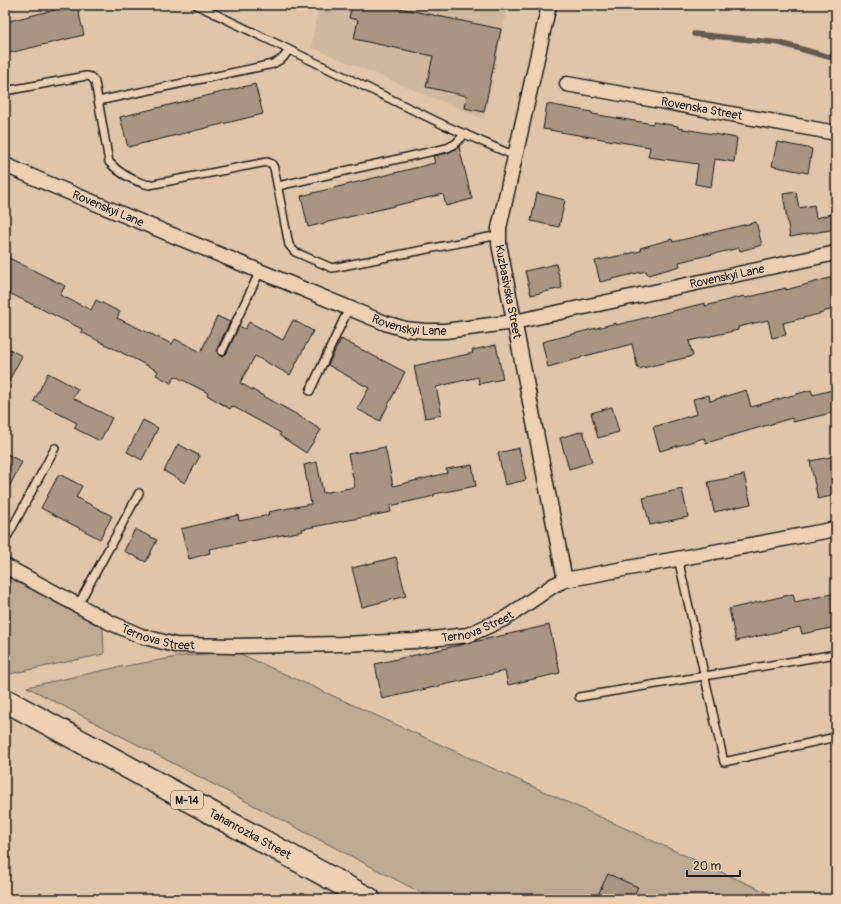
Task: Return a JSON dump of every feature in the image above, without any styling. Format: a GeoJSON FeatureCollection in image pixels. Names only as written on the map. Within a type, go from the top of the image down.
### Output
{"type":"FeatureCollection","features":[{"type":"Feature","properties":{"kind":"highway","name":"Tahanrozka Street"},"geometry":{"type":"LineString","coordinates":[[5,700],[369,899]]}},
{"type":"Feature","properties":{"kind":"street","name":"Kuzbasivska Street"},"geometry":{"type":"LineString","coordinates":[[549,5],[499,228],[499,244],[565,580]]}},
{"type":"Feature","properties":{"kind":"street","name":"Rovenska Street"},"geometry":{"type":"LineString","coordinates":[[567,84],[836,133]]}},
{"type":"Feature","properties":{"kind":"street","name":"Rovenskyi Lane"},"geometry":{"type":"LineString","coordinates":[[5,165],[385,323],[405,329],[445,331],[514,322],[836,253]]}},
{"type":"Feature","properties":{"kind":"street","name":"Ternova Street"},"geometry":{"type":"LineString","coordinates":[[5,566],[108,622],[142,636],[175,645],[234,646],[334,644],[421,640],[468,635],[506,618],[554,585],[565,580],[836,529]]}},
{"type":"Feature","properties":{"kind":"lane"},"geometry":{"type":"LineString","coordinates":[[197,5],[444,126],[515,156]]}},
{"type":"Feature","properties":{"kind":"lane"},"geometry":{"type":"LineString","coordinates":[[98,101],[273,64],[283,58],[289,50]]}},
{"type":"Feature","properties":{"kind":"lane"},"geometry":{"type":"LineString","coordinates":[[5,91],[86,76],[91,77],[95,82],[109,162],[117,170],[139,183],[149,185],[267,162],[272,164],[278,186],[289,245],[295,252],[332,268],[499,235]]}},
{"type":"Feature","properties":{"kind":"lane"},"geometry":{"type":"LineString","coordinates":[[278,186],[447,148],[455,144],[465,134]]}},
{"type":"Feature","properties":{"kind":"lane"},"geometry":{"type":"LineString","coordinates":[[222,351],[260,271]]}},
{"type":"Feature","properties":{"kind":"lane"},"geometry":{"type":"LineString","coordinates":[[310,391],[349,308]]}},
{"type":"Feature","properties":{"kind":"lane"},"geometry":{"type":"LineString","coordinates":[[5,541],[55,448]]}},
{"type":"Feature","properties":{"kind":"lane"},"geometry":{"type":"LineString","coordinates":[[78,605],[139,493]]}},
{"type":"Feature","properties":{"kind":"lane"},"geometry":{"type":"LineString","coordinates":[[678,558],[724,762],[836,737]]}},
{"type":"Feature","properties":{"kind":"lane"},"geometry":{"type":"LineString","coordinates":[[579,697],[836,654]]}},
{"type":"Feature","properties":{"kind":"shaded area"},"geometry":{"type":"Polygon","coordinates":[[[319,5],[508,5],[484,119],[311,47],[319,5]]]}},
{"type":"Feature","properties":{"kind":"shaded area"},"geometry":{"type":"Polygon","coordinates":[[[5,575],[103,628],[104,654],[5,675],[5,575]]]}},
{"type":"Feature","properties":{"kind":"shaded area"},"geometry":{"type":"Polygon","coordinates":[[[234,651],[781,899],[433,899],[27,687],[114,668],[183,656],[234,651]]]}},
{"type":"Feature","properties":{"kind":"building"},"geometry":{"type":"Polygon","coordinates":[[[77,5],[84,35],[5,54],[5,22],[77,5]]]}},
{"type":"Feature","properties":{"kind":"building"},"geometry":{"type":"Polygon","coordinates":[[[352,5],[384,5],[501,29],[484,112],[465,108],[467,96],[426,87],[433,56],[354,39],[358,20],[349,18],[352,5]]]}},
{"type":"Feature","properties":{"kind":"building"},"geometry":{"type":"Polygon","coordinates":[[[255,84],[263,114],[128,147],[120,117],[255,84]]]}},
{"type":"Feature","properties":{"kind":"building"},"geometry":{"type":"Polygon","coordinates":[[[547,104],[592,112],[592,114],[653,124],[653,122],[678,126],[678,128],[737,138],[734,162],[715,159],[711,187],[695,184],[698,164],[648,157],[650,147],[543,129],[547,104]]]}},
{"type":"Feature","properties":{"kind":"building"},"geometry":{"type":"Polygon","coordinates":[[[777,142],[812,149],[808,173],[772,166],[777,142]]]}},
{"type":"Feature","properties":{"kind":"building"},"geometry":{"type":"Polygon","coordinates":[[[459,147],[472,199],[446,206],[443,194],[308,227],[301,196],[435,163],[433,156],[448,153],[459,147]]]}},
{"type":"Feature","properties":{"kind":"building"},"geometry":{"type":"Polygon","coordinates":[[[796,192],[799,208],[814,205],[816,218],[836,213],[836,229],[790,237],[783,194],[796,192]]]}},
{"type":"Feature","properties":{"kind":"building"},"geometry":{"type":"Polygon","coordinates":[[[537,193],[565,200],[559,227],[531,221],[537,193]]]}},
{"type":"Feature","properties":{"kind":"building"},"geometry":{"type":"Polygon","coordinates":[[[756,222],[762,245],[740,251],[739,248],[679,262],[680,266],[648,275],[646,271],[600,282],[595,261],[641,251],[640,248],[672,239],[673,242],[756,222]]]}},
{"type":"Feature","properties":{"kind":"building"},"geometry":{"type":"Polygon","coordinates":[[[5,256],[65,286],[60,295],[91,310],[96,300],[120,312],[117,318],[172,344],[175,339],[201,352],[217,316],[230,322],[217,349],[218,354],[222,356],[227,353],[239,326],[245,329],[249,322],[283,340],[293,320],[313,331],[290,375],[255,356],[240,383],[296,414],[321,430],[306,453],[279,435],[281,433],[232,406],[230,409],[207,395],[208,393],[175,376],[171,383],[156,375],[158,371],[81,332],[82,329],[5,291],[5,256]]]}},
{"type":"Feature","properties":{"kind":"building"},"geometry":{"type":"Polygon","coordinates":[[[556,264],[562,288],[531,295],[525,271],[556,264]]]}},
{"type":"Feature","properties":{"kind":"building"},"geometry":{"type":"Polygon","coordinates":[[[833,277],[836,289],[836,308],[823,313],[783,323],[786,335],[772,338],[768,320],[738,327],[738,330],[689,341],[693,356],[638,369],[632,344],[548,367],[542,342],[616,323],[616,325],[705,303],[705,306],[744,296],[745,298],[786,288],[786,290],[833,277]]]}},
{"type":"Feature","properties":{"kind":"building"},"geometry":{"type":"Polygon","coordinates":[[[341,339],[405,372],[380,421],[357,409],[369,388],[328,365],[341,339]]]}},
{"type":"Feature","properties":{"kind":"building"},"geometry":{"type":"Polygon","coordinates":[[[496,345],[503,379],[479,384],[478,377],[436,387],[442,415],[425,418],[414,366],[473,353],[472,350],[496,345]]]}},
{"type":"Feature","properties":{"kind":"building"},"geometry":{"type":"Polygon","coordinates":[[[5,347],[22,356],[5,388],[5,347]]]}},
{"type":"Feature","properties":{"kind":"building"},"geometry":{"type":"Polygon","coordinates":[[[48,373],[78,389],[73,398],[112,418],[100,441],[74,428],[77,423],[34,401],[48,373]]]}},
{"type":"Feature","properties":{"kind":"building"},"geometry":{"type":"Polygon","coordinates":[[[836,389],[836,412],[793,422],[792,418],[706,443],[704,438],[660,451],[653,427],[697,414],[693,399],[709,395],[710,401],[746,390],[751,407],[811,390],[813,395],[836,389]]]}},
{"type":"Feature","properties":{"kind":"building"},"geometry":{"type":"Polygon","coordinates":[[[612,407],[619,432],[598,438],[591,413],[612,407]]]}},
{"type":"Feature","properties":{"kind":"building"},"geometry":{"type":"Polygon","coordinates":[[[143,420],[158,428],[142,460],[127,452],[143,420]]]}},
{"type":"Feature","properties":{"kind":"building"},"geometry":{"type":"Polygon","coordinates":[[[583,431],[592,462],[569,469],[560,438],[583,431]]]}},
{"type":"Feature","properties":{"kind":"building"},"geometry":{"type":"Polygon","coordinates":[[[178,444],[200,456],[185,483],[164,471],[178,444]]]}},
{"type":"Feature","properties":{"kind":"building"},"geometry":{"type":"Polygon","coordinates":[[[385,447],[393,486],[447,473],[446,469],[472,465],[476,486],[434,494],[434,496],[390,506],[391,512],[209,549],[210,553],[189,559],[181,529],[238,515],[239,521],[269,515],[268,512],[311,504],[304,465],[317,462],[323,493],[355,487],[348,454],[385,447]]]}},
{"type":"Feature","properties":{"kind":"building"},"geometry":{"type":"Polygon","coordinates":[[[519,448],[526,480],[505,485],[498,453],[519,448]]]}},
{"type":"Feature","properties":{"kind":"building"},"geometry":{"type":"Polygon","coordinates":[[[5,453],[22,462],[5,495],[5,453]]]}},
{"type":"Feature","properties":{"kind":"building"},"geometry":{"type":"Polygon","coordinates":[[[836,456],[836,495],[818,499],[810,461],[836,456]]]}},
{"type":"Feature","properties":{"kind":"building"},"geometry":{"type":"Polygon","coordinates":[[[59,474],[82,486],[76,497],[112,516],[100,539],[41,508],[59,474]]]}},
{"type":"Feature","properties":{"kind":"building"},"geometry":{"type":"Polygon","coordinates":[[[744,475],[751,504],[714,512],[708,482],[744,475]]]}},
{"type":"Feature","properties":{"kind":"building"},"geometry":{"type":"Polygon","coordinates":[[[682,489],[688,517],[650,525],[643,498],[682,489]]]}},
{"type":"Feature","properties":{"kind":"building"},"geometry":{"type":"Polygon","coordinates":[[[135,529],[157,540],[146,562],[124,551],[135,529]]]}},
{"type":"Feature","properties":{"kind":"building"},"geometry":{"type":"Polygon","coordinates":[[[396,557],[406,596],[362,607],[352,568],[396,557]]]}},
{"type":"Feature","properties":{"kind":"building"},"geometry":{"type":"Polygon","coordinates":[[[836,593],[836,627],[802,634],[800,627],[736,641],[729,609],[793,594],[795,602],[836,593]]]}},
{"type":"Feature","properties":{"kind":"building"},"geometry":{"type":"Polygon","coordinates":[[[549,625],[560,673],[508,685],[505,671],[382,699],[375,664],[549,625]]]}},
{"type":"Feature","properties":{"kind":"building"},"geometry":{"type":"Polygon","coordinates":[[[608,874],[638,887],[632,899],[596,899],[608,874]]]}},
{"type":"Feature","properties":{"kind":"waterway"},"geometry":{"type":"LineString","coordinates":[[694,34],[780,43],[836,59]]}}]}
